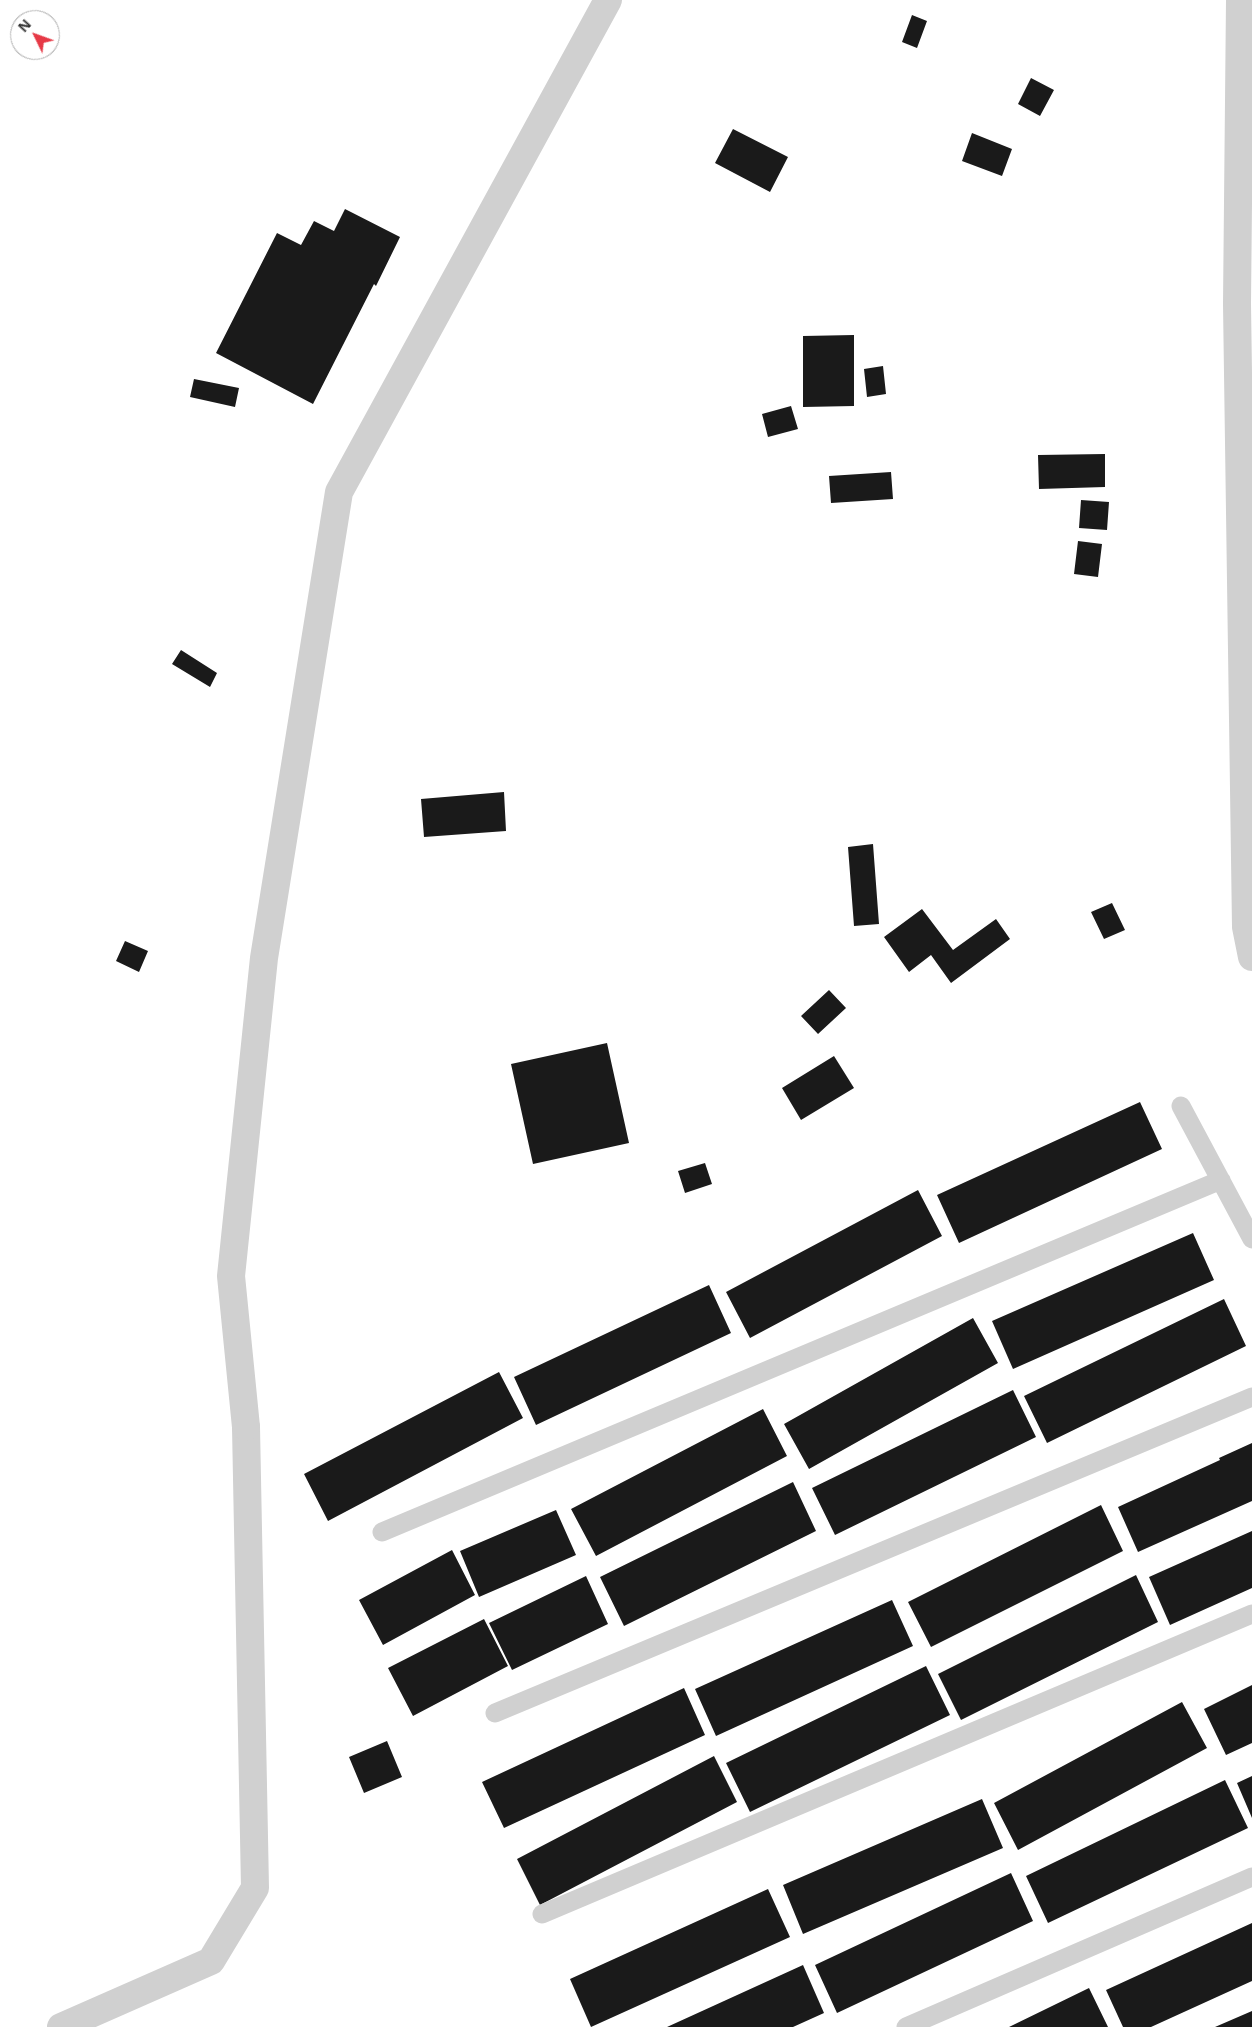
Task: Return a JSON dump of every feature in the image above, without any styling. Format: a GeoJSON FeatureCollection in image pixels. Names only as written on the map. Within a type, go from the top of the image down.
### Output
{"type":"FeatureCollection","features":[{"type":"Feature","properties":{"kind":"street"},"geometry":{"type":"LineString","coordinates":[[61,2027],[211,1961],[255,1888],[246,1426],[231,1276],[264,958],[339,492],[608,0]]}},
{"type":"Feature","properties":{"kind":"street"},"geometry":{"type":"LineString","coordinates":[[1240,0],[1245,219],[1237,304],[1246,927],[1252,957]]}},
{"type":"Feature","properties":{"kind":"lane"},"geometry":{"type":"LineString","coordinates":[[1181,1106],[1252,1239]]}},
{"type":"Feature","properties":{"kind":"lane"},"geometry":{"type":"LineString","coordinates":[[382,1532],[1221,1180]]}},
{"type":"Feature","properties":{"kind":"lane"},"geometry":{"type":"LineString","coordinates":[[495,1713],[1252,1398]]}},
{"type":"Feature","properties":{"kind":"lane"},"geometry":{"type":"LineString","coordinates":[[542,1914],[1252,1614]]}},
{"type":"Feature","properties":{"kind":"lane"},"geometry":{"type":"LineString","coordinates":[[906,2027],[1252,1877]]}},
{"type":"Feature","properties":{"kind":"building"},"geometry":{"type":"Polygon","coordinates":[[[912,15],[927,21],[917,48],[902,42],[912,15]]]}},
{"type":"Feature","properties":{"kind":"building"},"geometry":{"type":"Polygon","coordinates":[[[1031,78],[1054,90],[1040,116],[1018,104],[1031,78]]]}},
{"type":"Feature","properties":{"kind":"building"},"geometry":{"type":"Polygon","coordinates":[[[733,129],[788,157],[770,192],[715,163],[733,129]]]}},
{"type":"Feature","properties":{"kind":"building"},"geometry":{"type":"Polygon","coordinates":[[[972,133],[1012,149],[1002,176],[962,161],[972,133]]]}},
{"type":"Feature","properties":{"kind":"building"},"geometry":{"type":"Polygon","coordinates":[[[345,209],[400,237],[313,404],[216,353],[277,233],[301,245],[314,221],[334,231],[345,209]]]}},
{"type":"Feature","properties":{"kind":"building"},"geometry":{"type":"Polygon","coordinates":[[[854,335],[854,406],[803,407],[803,336],[854,335]]]}},
{"type":"Feature","properties":{"kind":"building"},"geometry":{"type":"Polygon","coordinates":[[[883,366],[886,394],[867,397],[864,369],[883,366]]]}},
{"type":"Feature","properties":{"kind":"building"},"geometry":{"type":"Polygon","coordinates":[[[194,379],[239,388],[235,407],[190,397],[194,379]]]}},
{"type":"Feature","properties":{"kind":"building"},"geometry":{"type":"Polygon","coordinates":[[[791,406],[798,429],[768,437],[762,414],[791,406]]]}},
{"type":"Feature","properties":{"kind":"building"},"geometry":{"type":"Polygon","coordinates":[[[1105,454],[1105,487],[1039,489],[1038,455],[1105,454]]]}},
{"type":"Feature","properties":{"kind":"building"},"geometry":{"type":"Polygon","coordinates":[[[891,472],[893,499],[831,503],[829,476],[891,472]]]}},
{"type":"Feature","properties":{"kind":"building"},"geometry":{"type":"Polygon","coordinates":[[[1081,500],[1109,502],[1107,530],[1079,528],[1081,500]]]}},
{"type":"Feature","properties":{"kind":"building"},"geometry":{"type":"Polygon","coordinates":[[[1078,541],[1102,544],[1098,577],[1074,574],[1078,541]]]}},
{"type":"Feature","properties":{"kind":"building"},"geometry":{"type":"Polygon","coordinates":[[[181,650],[217,673],[210,687],[172,664],[181,650]]]}},
{"type":"Feature","properties":{"kind":"building"},"geometry":{"type":"Polygon","coordinates":[[[504,792],[506,831],[424,837],[421,799],[504,792]]]}},
{"type":"Feature","properties":{"kind":"building"},"geometry":{"type":"Polygon","coordinates":[[[873,844],[879,924],[854,926],[848,847],[873,844]]]}},
{"type":"Feature","properties":{"kind":"building"},"geometry":{"type":"Polygon","coordinates":[[[1112,903],[1125,930],[1104,939],[1091,912],[1112,903]]]}},
{"type":"Feature","properties":{"kind":"building"},"geometry":{"type":"Polygon","coordinates":[[[922,909],[953,950],[996,919],[1010,939],[951,983],[931,955],[909,972],[884,937],[922,909]]]}},
{"type":"Feature","properties":{"kind":"building"},"geometry":{"type":"Polygon","coordinates":[[[125,941],[148,951],[139,972],[116,961],[125,941]]]}},
{"type":"Feature","properties":{"kind":"building"},"geometry":{"type":"Polygon","coordinates":[[[829,990],[846,1008],[818,1034],[801,1016],[829,990]]]}},
{"type":"Feature","properties":{"kind":"building"},"geometry":{"type":"Polygon","coordinates":[[[607,1043],[629,1143],[533,1164],[511,1064],[607,1043]]]}},
{"type":"Feature","properties":{"kind":"building"},"geometry":{"type":"Polygon","coordinates":[[[834,1056],[854,1088],[801,1120],[782,1088],[834,1056]]]}},
{"type":"Feature","properties":{"kind":"building"},"geometry":{"type":"Polygon","coordinates":[[[1140,1102],[1162,1149],[959,1243],[937,1195],[1140,1102]]]}},
{"type":"Feature","properties":{"kind":"building"},"geometry":{"type":"Polygon","coordinates":[[[705,1163],[712,1184],[685,1193],[678,1171],[705,1163]]]}},
{"type":"Feature","properties":{"kind":"building"},"geometry":{"type":"Polygon","coordinates":[[[918,1190],[942,1236],[750,1338],[726,1292],[918,1190]]]}},
{"type":"Feature","properties":{"kind":"building"},"geometry":{"type":"Polygon","coordinates":[[[1193,1233],[1214,1280],[1013,1369],[992,1321],[1193,1233]]]}},
{"type":"Feature","properties":{"kind":"building"},"geometry":{"type":"Polygon","coordinates":[[[709,1285],[731,1333],[536,1425],[514,1377],[709,1285]]]}},
{"type":"Feature","properties":{"kind":"building"},"geometry":{"type":"Polygon","coordinates":[[[1224,1299],[1246,1346],[1047,1443],[1024,1396],[1224,1299]]]}},
{"type":"Feature","properties":{"kind":"building"},"geometry":{"type":"Polygon","coordinates":[[[973,1318],[998,1363],[809,1469],[784,1424],[973,1318]]]}},
{"type":"Feature","properties":{"kind":"building"},"geometry":{"type":"Polygon","coordinates":[[[499,1372],[523,1418],[328,1521],[304,1474],[499,1372]]]}},
{"type":"Feature","properties":{"kind":"building"},"geometry":{"type":"Polygon","coordinates":[[[1013,1390],[1036,1437],[835,1535],[812,1488],[1013,1390]]]}},
{"type":"Feature","properties":{"kind":"building"},"geometry":{"type":"Polygon","coordinates":[[[763,1409],[787,1456],[596,1556],[571,1509],[763,1409]]]}},
{"type":"Feature","properties":{"kind":"building"},"geometry":{"type":"Polygon","coordinates":[[[1252,1443],[1252,1501],[1138,1552],[1118,1507],[1220,1460],[1219,1458],[1252,1443]]]}},
{"type":"Feature","properties":{"kind":"building"},"geometry":{"type":"Polygon","coordinates":[[[793,1482],[816,1531],[624,1626],[600,1577],[793,1482]]]}},
{"type":"Feature","properties":{"kind":"building"},"geometry":{"type":"Polygon","coordinates":[[[1101,1505],[1123,1551],[931,1647],[908,1602],[1101,1505]]]}},
{"type":"Feature","properties":{"kind":"building"},"geometry":{"type":"Polygon","coordinates":[[[556,1510],[576,1555],[479,1597],[460,1551],[556,1510]]]}},
{"type":"Feature","properties":{"kind":"building"},"geometry":{"type":"Polygon","coordinates":[[[1252,1531],[1252,1588],[1170,1625],[1149,1577],[1252,1531]]]}},
{"type":"Feature","properties":{"kind":"building"},"geometry":{"type":"Polygon","coordinates":[[[452,1550],[475,1595],[383,1645],[359,1600],[452,1550]]]}},
{"type":"Feature","properties":{"kind":"building"},"geometry":{"type":"Polygon","coordinates":[[[1136,1575],[1158,1622],[961,1720],[938,1674],[1136,1575]]]}},
{"type":"Feature","properties":{"kind":"building"},"geometry":{"type":"Polygon","coordinates":[[[586,1576],[608,1624],[512,1670],[489,1623],[586,1576]]]}},
{"type":"Feature","properties":{"kind":"building"},"geometry":{"type":"Polygon","coordinates":[[[892,1600],[913,1646],[716,1736],[695,1689],[892,1600]]]}},
{"type":"Feature","properties":{"kind":"building"},"geometry":{"type":"Polygon","coordinates":[[[484,1619],[508,1666],[413,1716],[388,1668],[484,1619]]]}},
{"type":"Feature","properties":{"kind":"building"},"geometry":{"type":"Polygon","coordinates":[[[926,1666],[950,1715],[750,1812],[726,1763],[926,1666]]]}},
{"type":"Feature","properties":{"kind":"building"},"geometry":{"type":"Polygon","coordinates":[[[1252,1685],[1252,1743],[1226,1755],[1204,1709],[1252,1685]]]}},
{"type":"Feature","properties":{"kind":"building"},"geometry":{"type":"Polygon","coordinates":[[[684,1688],[705,1735],[504,1828],[482,1782],[684,1688]]]}},
{"type":"Feature","properties":{"kind":"building"},"geometry":{"type":"Polygon","coordinates":[[[1182,1702],[1207,1748],[1018,1850],[994,1803],[1182,1702]]]}},
{"type":"Feature","properties":{"kind":"building"},"geometry":{"type":"Polygon","coordinates":[[[387,1741],[402,1777],[364,1793],[349,1757],[387,1741]]]}},
{"type":"Feature","properties":{"kind":"building"},"geometry":{"type":"Polygon","coordinates":[[[714,1756],[737,1802],[540,1905],[517,1859],[714,1756]]]}},
{"type":"Feature","properties":{"kind":"building"},"geometry":{"type":"Polygon","coordinates":[[[1252,1776],[1252,1818],[1237,1783],[1252,1776]]]}},
{"type":"Feature","properties":{"kind":"building"},"geometry":{"type":"Polygon","coordinates":[[[1225,1780],[1248,1828],[1048,1923],[1026,1876],[1225,1780]]]}},
{"type":"Feature","properties":{"kind":"building"},"geometry":{"type":"Polygon","coordinates":[[[982,1799],[1003,1848],[803,1934],[783,1885],[982,1799]]]}},
{"type":"Feature","properties":{"kind":"building"},"geometry":{"type":"Polygon","coordinates":[[[1011,1873],[1033,1921],[837,2013],[815,1965],[1011,1873]]]}},
{"type":"Feature","properties":{"kind":"building"},"geometry":{"type":"Polygon","coordinates":[[[768,1889],[790,1937],[591,2027],[570,1979],[768,1889]]]}},
{"type":"Feature","properties":{"kind":"building"},"geometry":{"type":"Polygon","coordinates":[[[1252,1923],[1252,1981],[1151,2027],[1123,2027],[1106,1990],[1252,1923]]]}},
{"type":"Feature","properties":{"kind":"building"},"geometry":{"type":"Polygon","coordinates":[[[803,1965],[824,2013],[793,2027],[667,2027],[803,1965]]]}},
{"type":"Feature","properties":{"kind":"building"},"geometry":{"type":"Polygon","coordinates":[[[1089,1988],[1108,2027],[1009,2027],[1089,1988]]]}},
{"type":"Feature","properties":{"kind":"building"},"geometry":{"type":"Polygon","coordinates":[[[1252,2011],[1252,2027],[1215,2027],[1252,2011]]]}}]}
